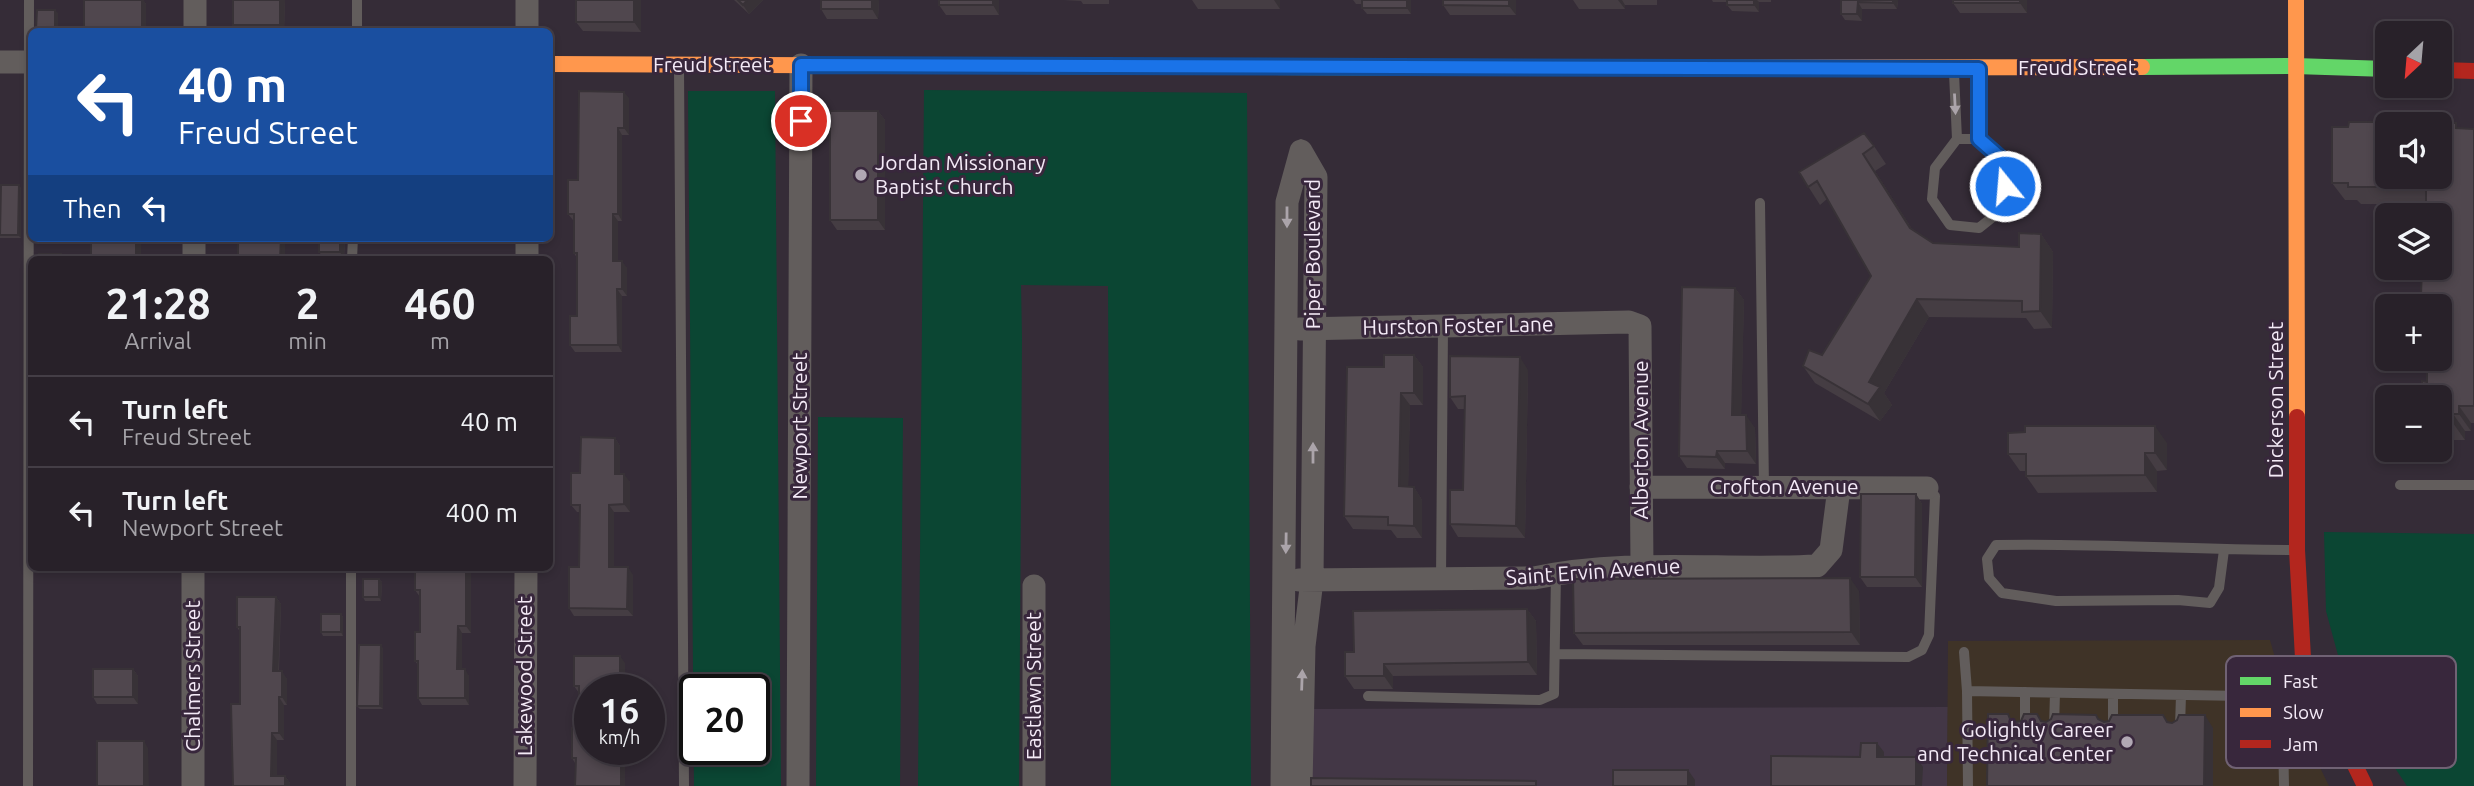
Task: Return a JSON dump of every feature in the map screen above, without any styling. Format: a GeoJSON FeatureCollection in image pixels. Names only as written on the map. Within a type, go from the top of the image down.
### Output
{"type":"FeatureCollection","features":[{"type":"Feature","properties":{"kind":"street"},"geometry":{"type":"LineString","coordinates":[[195,0],[195,28]]}},
{"type":"Feature","properties":{"kind":"street"},"geometry":{"type":"LineString","coordinates":[[527,0],[527,28]]}},
{"type":"Feature","properties":{"kind":"street","name":"Dickerson Street"},"geometry":{"type":"LineString","coordinates":[[2296,0],[2297,550],[2303,656]]}},
{"type":"Feature","properties":{"kind":"street"},"geometry":{"type":"LineString","coordinates":[[0,62],[28,62]]}},
{"type":"Feature","properties":{"kind":"street","name":"Freud Street"},"geometry":{"type":"LineString","coordinates":[[553,64],[1953,69],[2295,66],[2375,69]]}},
{"type":"Feature","properties":{"kind":"street","name":"Newport Street"},"geometry":{"type":"LineString","coordinates":[[798,786],[801,65]]}},
{"type":"Feature","properties":{"kind":"street"},"geometry":{"type":"LineString","coordinates":[[2452,71],[2474,71]]}},
{"type":"Feature","properties":{"kind":"street","name":"Piper Boulevard"},"geometry":{"type":"LineString","coordinates":[[1282,786],[1287,202],[1301,151],[1317,177],[1313,330],[1312,580],[1304,646],[1301,786]]}},
{"type":"Feature","properties":{"kind":"street","name":"Hurston Foster Lane"},"geometry":{"type":"LineString","coordinates":[[1287,328],[1313,330],[1629,322]]}},
{"type":"Feature","properties":{"kind":"street","name":"Alberton Avenue"},"geometry":{"type":"LineString","coordinates":[[1629,322],[1640,326],[1642,566]]}},
{"type":"Feature","properties":{"kind":"street","name":"Crofton Avenue"},"geometry":{"type":"LineString","coordinates":[[1641,487],[1927,488]]}},
{"type":"Feature","properties":{"kind":"street","name":"Saint Ervin Avenue"},"geometry":{"type":"LineString","coordinates":[[1285,579],[1534,578],[1642,566],[1817,566],[1831,550],[1839,488]]}},
{"type":"Feature","properties":{"kind":"street","name":"Chalmers Street"},"geometry":{"type":"LineString","coordinates":[[193,571],[193,786]]}},
{"type":"Feature","properties":{"kind":"street","name":"Lakewood Street"},"geometry":{"type":"LineString","coordinates":[[525,786],[526,571]]}},
{"type":"Feature","properties":{"kind":"street","name":"Eastlawn Street"},"geometry":{"type":"LineString","coordinates":[[1034,586],[1034,786]]}},
{"type":"Feature","properties":{"kind":"street","name":"Dickerson Street"},"geometry":{"type":"LineString","coordinates":[[2356,768],[2365,786]]}},
{"type":"Feature","properties":{"kind":"lane"},"geometry":{"type":"LineString","coordinates":[[29,0],[29,28]]}},
{"type":"Feature","properties":{"kind":"lane"},"geometry":{"type":"LineString","coordinates":[[356,0],[357,28]]}},
{"type":"Feature","properties":{"kind":"lane"},"geometry":{"type":"LineString","coordinates":[[678,65],[684,786]]}},
{"type":"Feature","properties":{"kind":"lane"},"geometry":{"type":"LineString","coordinates":[[1953,69],[1957,139],[1934,168],[1933,199],[1950,225],[1979,228],[1999,212],[2005,186],[2004,161],[1979,139],[1957,139]]}},
{"type":"Feature","properties":{"kind":"lane"},"geometry":{"type":"LineString","coordinates":[[1979,69],[1979,139]]}},
{"type":"Feature","properties":{"kind":"lane"},"geometry":{"type":"LineString","coordinates":[[1760,204],[1765,487]]}},
{"type":"Feature","properties":{"kind":"lane"},"geometry":{"type":"LineString","coordinates":[[1441,579],[1443,327]]}},
{"type":"Feature","properties":{"kind":"lane"},"geometry":{"type":"LineString","coordinates":[[27,786],[28,424]]}},
{"type":"Feature","properties":{"kind":"lane"},"geometry":{"type":"LineString","coordinates":[[2400,485],[2474,485]]}},
{"type":"Feature","properties":{"kind":"lane"},"geometry":{"type":"LineString","coordinates":[[1556,654],[1908,657],[1922,650],[1929,635],[1935,496],[1927,488]]}},
{"type":"Feature","properties":{"kind":"lane"},"geometry":{"type":"LineString","coordinates":[[2224,550],[2219,588],[2210,603],[2178,600],[2056,601],[2002,593],[1989,578],[1987,559],[1996,545],[2297,550]]}},
{"type":"Feature","properties":{"kind":"lane"},"geometry":{"type":"LineString","coordinates":[[351,571],[351,786]]}},
{"type":"Feature","properties":{"kind":"lane"},"geometry":{"type":"LineString","coordinates":[[1368,696],[1540,700],[1555,694],[1556,574]]}},
{"type":"Feature","properties":{"kind":"lane"},"geometry":{"type":"LineString","coordinates":[[1964,652],[1968,786]]}},
{"type":"Feature","properties":{"kind":"lane"},"geometry":{"type":"LineString","coordinates":[[1966,691],[2226,696]]}},
{"type":"Feature","properties":{"kind":"lane"},"geometry":{"type":"LineString","coordinates":[[2025,692],[2025,727]]}},
{"type":"Feature","properties":{"kind":"lane"},"geometry":{"type":"LineString","coordinates":[[2054,727],[2055,693]]}},
{"type":"Feature","properties":{"kind":"lane"},"geometry":{"type":"LineString","coordinates":[[2113,694],[2113,727]]}},
{"type":"Feature","properties":{"kind":"lane"},"geometry":{"type":"LineString","coordinates":[[2180,728],[2181,695]]}},
{"type":"Feature","properties":{"kind":"lane"},"geometry":{"type":"LineString","coordinates":[[2284,768],[2284,786]]}},
{"type":"Feature","properties":{"kind":"shaded area","name":"Golightly Career and Technical Center"},"geometry":{"type":"Polygon","coordinates":[[[2270,640],[2275,656],[2226,656],[2226,768],[2320,768],[2329,786],[1947,786],[1948,641],[2270,640]]]}},
{"type":"Feature","properties":{"kind":"shaded area"},"geometry":{"type":"Polygon","coordinates":[[[1948,707],[1947,786],[1312,786],[1311,709],[1948,707]]]}},
{"type":"Feature","properties":{"kind":"green space"},"geometry":{"type":"Polygon","coordinates":[[[924,90],[1247,93],[1251,786],[1111,786],[1108,286],[1021,285],[1019,786],[918,786],[924,90]]]}},
{"type":"Feature","properties":{"kind":"green space"},"geometry":{"type":"Polygon","coordinates":[[[688,91],[775,91],[781,786],[694,786],[694,765],[770,765],[770,674],[693,674],[688,91]]]}},
{"type":"Feature","properties":{"kind":"green space"},"geometry":{"type":"Polygon","coordinates":[[[818,417],[903,418],[900,786],[816,786],[818,417]]]}},
{"type":"Feature","properties":{"kind":"green space"},"geometry":{"type":"Polygon","coordinates":[[[2324,532],[2474,534],[2474,786],[2407,786],[2395,768],[2456,768],[2456,656],[2338,656],[2326,611],[2324,532]]]}},
{"type":"Feature","properties":{"kind":"building"},"geometry":{"type":"Polygon","coordinates":[[[84,0],[142,0],[142,27],[84,27],[84,0]]]}},
{"type":"Feature","properties":{"kind":"building"},"geometry":{"type":"Polygon","coordinates":[[[233,0],[280,0],[280,25],[233,25],[233,0]]]}},
{"type":"Feature","properties":{"kind":"building"},"geometry":{"type":"Polygon","coordinates":[[[576,0],[634,0],[634,22],[576,22],[576,0]]]}},
{"type":"Feature","properties":{"kind":"building"},"geometry":{"type":"Polygon","coordinates":[[[821,0],[872,0],[872,9],[821,9],[821,0]]]}},
{"type":"Feature","properties":{"kind":"building"},"geometry":{"type":"Polygon","coordinates":[[[939,0],[993,0],[993,5],[939,5],[939,0]]]}},
{"type":"Feature","properties":{"kind":"building"},"geometry":{"type":"Polygon","coordinates":[[[1362,0],[1407,0],[1407,8],[1362,8],[1362,0]]]}},
{"type":"Feature","properties":{"kind":"building"},"geometry":{"type":"Polygon","coordinates":[[[1443,0],[1509,0],[1509,6],[1443,5],[1443,0]]]}},
{"type":"Feature","properties":{"kind":"building"},"geometry":{"type":"Polygon","coordinates":[[[1727,0],[1754,0],[1754,5],[1727,5],[1727,0]]]}},
{"type":"Feature","properties":{"kind":"building"},"geometry":{"type":"Polygon","coordinates":[[[1841,0],[1893,0],[1893,3],[1858,2],[1857,14],[1841,14],[1841,0]]]}},
{"type":"Feature","properties":{"kind":"building"},"geometry":{"type":"Polygon","coordinates":[[[1953,0],[2020,0],[2020,3],[1953,3],[1953,0]]]}},
{"type":"Feature","properties":{"kind":"building"},"geometry":{"type":"Polygon","coordinates":[[[37,10],[55,10],[55,28],[36,28],[37,10]]]}},
{"type":"Feature","properties":{"kind":"building"},"geometry":{"type":"Polygon","coordinates":[[[579,91],[624,92],[624,128],[618,128],[618,214],[613,214],[613,261],[622,261],[622,289],[617,289],[618,345],[570,345],[570,316],[577,316],[577,253],[574,253],[574,214],[568,214],[568,180],[578,180],[579,91]]]}},
{"type":"Feature","properties":{"kind":"building","name":"Jordan Missionary Baptist Church"},"geometry":{"type":"Polygon","coordinates":[[[830,111],[878,111],[878,220],[830,220],[830,111]]]}},
{"type":"Feature","properties":{"kind":"building"},"geometry":{"type":"Polygon","coordinates":[[[2349,122],[2375,122],[2375,187],[2348,187],[2348,183],[2332,183],[2332,127],[2348,127],[2349,122]]]}},
{"type":"Feature","properties":{"kind":"building"},"geometry":{"type":"Polygon","coordinates":[[[2452,123],[2456,123],[2456,128],[2474,129],[2474,406],[2459,406],[2459,414],[2453,414],[2453,423],[2452,385],[2422,385],[2422,381],[2427,382],[2427,371],[2452,371],[2452,294],[2421,294],[2422,280],[2452,280],[2452,203],[2426,203],[2426,189],[2452,189],[2452,123]]]}},
{"type":"Feature","properties":{"kind":"building"},"geometry":{"type":"Polygon","coordinates":[[[1864,133],[1874,146],[1863,154],[1910,228],[1933,243],[2019,247],[2019,233],[2041,234],[2040,311],[2022,312],[2022,301],[1917,299],[1869,382],[1880,387],[1868,404],[1803,366],[1809,350],[1822,355],[1871,276],[1817,181],[1808,187],[1799,172],[1864,133]]]}},
{"type":"Feature","properties":{"kind":"building"},"geometry":{"type":"Polygon","coordinates":[[[1,185],[19,185],[18,235],[0,235],[1,185]]]}},
{"type":"Feature","properties":{"kind":"building"},"geometry":{"type":"Polygon","coordinates":[[[91,242],[136,242],[136,256],[91,256],[91,242]]]}},
{"type":"Feature","properties":{"kind":"building"},"geometry":{"type":"Polygon","coordinates":[[[238,242],[281,242],[280,256],[238,256],[238,242]]]}},
{"type":"Feature","properties":{"kind":"building"},"geometry":{"type":"Polygon","coordinates":[[[319,242],[340,242],[340,252],[319,252],[319,242]]]}},
{"type":"Feature","properties":{"kind":"building"},"geometry":{"type":"Polygon","coordinates":[[[39,254],[61,254],[61,256],[39,254]]]}},
{"type":"Feature","properties":{"kind":"building"},"geometry":{"type":"Polygon","coordinates":[[[1682,287],[1735,288],[1732,415],[1746,415],[1747,451],[1717,451],[1716,457],[1679,456],[1682,287]]]}},
{"type":"Feature","properties":{"kind":"building"},"geometry":{"type":"Polygon","coordinates":[[[1384,355],[1414,355],[1414,393],[1401,393],[1399,486],[1414,487],[1414,526],[1388,525],[1388,517],[1344,516],[1347,367],[1384,367],[1384,355]]]}},
{"type":"Feature","properties":{"kind":"building"},"geometry":{"type":"Polygon","coordinates":[[[1450,356],[1520,357],[1516,526],[1450,524],[1450,490],[1463,490],[1465,396],[1450,397],[1450,356]]]}},
{"type":"Feature","properties":{"kind":"building"},"geometry":{"type":"Polygon","coordinates":[[[2025,426],[2155,426],[2155,453],[2145,453],[2145,475],[2026,476],[2026,454],[2008,454],[2008,433],[2025,432],[2025,426]]]}},
{"type":"Feature","properties":{"kind":"building"},"geometry":{"type":"Polygon","coordinates":[[[581,437],[615,438],[615,474],[624,474],[624,504],[609,505],[609,567],[628,567],[627,609],[569,608],[569,567],[579,567],[580,505],[571,505],[571,473],[580,473],[581,437]]]}},
{"type":"Feature","properties":{"kind":"building"},"geometry":{"type":"Polygon","coordinates":[[[1861,494],[1916,494],[1915,577],[1860,577],[1861,494]]]}},
{"type":"Feature","properties":{"kind":"building"},"geometry":{"type":"Polygon","coordinates":[[[415,571],[466,571],[466,626],[458,626],[457,669],[465,669],[465,698],[418,698],[415,632],[420,632],[420,590],[415,590],[415,571]]]}},
{"type":"Feature","properties":{"kind":"building"},"geometry":{"type":"Polygon","coordinates":[[[1850,578],[1851,632],[1574,633],[1573,579],[1850,578]]]}},
{"type":"Feature","properties":{"kind":"building"},"geometry":{"type":"Polygon","coordinates":[[[363,579],[379,579],[379,597],[363,597],[363,579]]]}},
{"type":"Feature","properties":{"kind":"building"},"geometry":{"type":"Polygon","coordinates":[[[237,597],[276,597],[273,671],[282,671],[282,697],[279,697],[279,733],[272,733],[271,776],[285,776],[285,786],[233,786],[231,704],[240,704],[240,627],[237,627],[237,597]]]}},
{"type":"Feature","properties":{"kind":"building"},"geometry":{"type":"Polygon","coordinates":[[[1527,609],[1528,662],[1384,664],[1384,676],[1345,676],[1345,652],[1354,652],[1353,611],[1527,609]]]}},
{"type":"Feature","properties":{"kind":"building"},"geometry":{"type":"Polygon","coordinates":[[[321,614],[341,614],[341,632],[321,632],[321,614]]]}},
{"type":"Feature","properties":{"kind":"building"},"geometry":{"type":"Polygon","coordinates":[[[359,645],[381,645],[380,706],[357,706],[359,645]]]}},
{"type":"Feature","properties":{"kind":"building"},"geometry":{"type":"Polygon","coordinates":[[[574,656],[620,656],[620,674],[574,674],[574,656]]]}},
{"type":"Feature","properties":{"kind":"building"},"geometry":{"type":"Polygon","coordinates":[[[93,669],[133,669],[133,697],[93,697],[93,669]]]}},
{"type":"Feature","properties":{"kind":"building"},"geometry":{"type":"Polygon","coordinates":[[[1988,714],[2008,714],[2010,719],[2016,722],[2021,721],[2024,714],[2037,714],[2041,721],[2046,722],[2053,714],[2096,715],[2104,722],[2109,721],[2112,715],[2163,715],[2167,722],[2172,723],[2179,715],[2205,715],[2204,786],[1987,786],[1988,714]]]}},
{"type":"Feature","properties":{"kind":"building"},"geometry":{"type":"Polygon","coordinates":[[[574,728],[574,758],[572,758],[574,728]]]}},
{"type":"Feature","properties":{"kind":"building"},"geometry":{"type":"Polygon","coordinates":[[[97,741],[144,741],[144,786],[97,786],[97,741]]]}},
{"type":"Feature","properties":{"kind":"building"},"geometry":{"type":"Polygon","coordinates":[[[1861,743],[1877,743],[1877,757],[1916,757],[1916,786],[1771,786],[1771,756],[1860,757],[1861,743]]]}},
{"type":"Feature","properties":{"kind":"building"},"geometry":{"type":"Polygon","coordinates":[[[576,765],[621,765],[621,786],[575,786],[576,765]]]}},
{"type":"Feature","properties":{"kind":"building"},"geometry":{"type":"Polygon","coordinates":[[[1613,770],[1688,770],[1688,786],[1613,786],[1613,770]]]}},
{"type":"Feature","properties":{"kind":"building"},"geometry":{"type":"Polygon","coordinates":[[[1311,778],[1536,781],[1536,786],[1311,786],[1311,778]]]}},
{"type":"Feature","properties":{"kind":"traffic: fast"},"geometry":{"type":"LineString","coordinates":[[987,66],[1537,68]]}},
{"type":"Feature","properties":{"kind":"traffic: fast"},"geometry":{"type":"LineString","coordinates":[[2142,67],[2375,69]]}},
{"type":"Feature","properties":{"kind":"traffic: slow"},"geometry":{"type":"LineString","coordinates":[[2296,0],[2297,417]]}},
{"type":"Feature","properties":{"kind":"traffic: slow"},"geometry":{"type":"LineString","coordinates":[[553,64],[987,66]]}},
{"type":"Feature","properties":{"kind":"traffic: slow"},"geometry":{"type":"LineString","coordinates":[[1537,68],[2142,67]]}},
{"type":"Feature","properties":{"kind":"traffic: jam"},"geometry":{"type":"LineString","coordinates":[[2452,70],[2474,71]]}},
{"type":"Feature","properties":{"kind":"traffic: jam"},"geometry":{"type":"LineString","coordinates":[[2297,417],[2297,550],[2303,656]]}},
{"type":"Feature","properties":{"kind":"traffic: jam"},"geometry":{"type":"LineString","coordinates":[[2356,768],[2365,786]]}},
{"type":"Feature","properties":{"kind":"place","name":"Jordan Missionary Baptist Church"},"geometry":{"type":"Point","coordinates":[861,175]}},
{"type":"Feature","properties":{"kind":"place","name":"Golightly Career and Technical Center"},"geometry":{"type":"Point","coordinates":[2127,742]}},
{"type":"Feature","properties":{"kind":"route"},"geometry":{"type":"LineString","coordinates":[[801,121],[801,65],[1979,69],[1979,139],[2004,161],[2005,186]]}}]}
